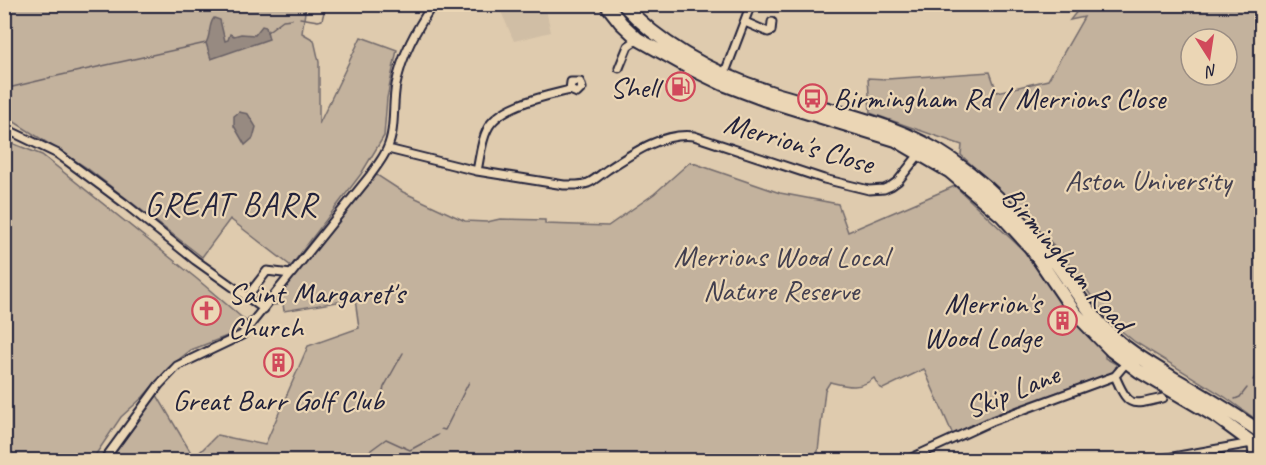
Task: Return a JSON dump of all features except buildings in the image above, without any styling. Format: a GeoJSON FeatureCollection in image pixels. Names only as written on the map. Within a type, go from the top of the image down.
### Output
{"type":"FeatureCollection","features":[{"type":"Feature","properties":{"kind":"highway","name":"Birmingham Road"},"geometry":{"type":"LineString","coordinates":[[606,4],[634,35],[668,58],[723,84],[763,99],[952,159],[1008,208],[1038,241],[1079,299],[1111,335],[1145,362],[1243,428],[1257,446]]}},
{"type":"Feature","properties":{"kind":"highway","name":"Birmingham Road"},"geometry":{"type":"LineString","coordinates":[[621,5],[668,43],[709,68],[770,92],[847,113],[923,149],[1002,216],[1031,248],[1075,313],[1126,363],[1196,404],[1243,428],[1262,434]]}},
{"type":"Feature","properties":{"kind":"highway"},"geometry":{"type":"LineString","coordinates":[[621,5],[644,33],[634,35]]}},
{"type":"Feature","properties":{"kind":"street"},"geometry":{"type":"LineString","coordinates":[[104,460],[159,385],[177,366],[242,335],[369,177],[387,149],[390,140],[395,86],[403,58],[414,32],[433,4]]}},
{"type":"Feature","properties":{"kind":"street"},"geometry":{"type":"LineString","coordinates":[[724,75],[751,4]]}},
{"type":"Feature","properties":{"kind":"street"},"geometry":{"type":"LineString","coordinates":[[745,22],[768,32],[771,31],[772,22]]}},
{"type":"Feature","properties":{"kind":"street"},"geometry":{"type":"LineString","coordinates":[[619,68],[634,35]]}},
{"type":"Feature","properties":{"kind":"street"},"geometry":{"type":"LineString","coordinates":[[387,149],[477,171],[488,127],[502,114],[522,104],[570,90]]}},
{"type":"Feature","properties":{"kind":"street"},"geometry":{"type":"LineString","coordinates":[[4,128],[58,154],[246,298],[264,309]]}},
{"type":"Feature","properties":{"kind":"street","name":"Merrion's Close"},"geometry":{"type":"LineString","coordinates":[[477,171],[564,185],[578,185],[589,182],[653,143],[671,136],[684,135],[694,136],[824,178],[869,190],[884,189],[898,181],[923,149]]}},
{"type":"Feature","properties":{"kind":"street"},"geometry":{"type":"LineString","coordinates":[[390,140],[402,152]]}},
{"type":"Feature","properties":{"kind":"street"},"geometry":{"type":"LineString","coordinates":[[246,298],[267,272],[291,274]]}},
{"type":"Feature","properties":{"kind":"street","name":"Skip Lane"},"geometry":{"type":"LineString","coordinates":[[912,460],[992,421],[1115,376],[1126,363]]}},
{"type":"Feature","properties":{"kind":"street"},"geometry":{"type":"LineString","coordinates":[[1115,376],[1126,399],[1132,402],[1163,398]]}},
{"type":"Feature","properties":{"kind":"street"},"geometry":{"type":"LineString","coordinates":[[1156,460],[1257,446],[1253,460]]}},
{"type":"Feature","properties":{"kind":"shaded area"},"geometry":{"type":"Polygon","coordinates":[[[498,5],[545,5],[551,32],[514,41],[498,5]]]}},
{"type":"Feature","properties":{"kind":"shaded area"},"geometry":{"type":"Polygon","coordinates":[[[214,18],[220,20],[225,41],[228,40],[230,34],[234,36],[255,35],[262,26],[266,27],[269,39],[211,59],[206,43],[214,18]]]}},
{"type":"Feature","properties":{"kind":"shaded area"},"geometry":{"type":"Polygon","coordinates":[[[239,112],[248,114],[256,127],[253,138],[245,145],[234,126],[234,116],[239,112]]]}},
{"type":"Feature","properties":{"kind":"green space"},"geometry":{"type":"Polygon","coordinates":[[[4,5],[306,5],[302,33],[314,40],[319,62],[319,124],[361,37],[397,50],[387,98],[384,136],[361,174],[291,266],[230,219],[202,257],[87,168],[5,116],[4,5]]]}},
{"type":"Feature","properties":{"kind":"green space","name":"Aston University"},"geometry":{"type":"Polygon","coordinates":[[[1082,5],[1261,5],[1261,423],[1225,397],[1135,342],[1108,320],[1062,254],[1019,209],[961,155],[962,145],[870,113],[868,78],[887,79],[990,72],[997,92],[1048,80],[1084,17],[1070,20],[1082,5]]]}},
{"type":"Feature","properties":{"kind":"green space"},"geometry":{"type":"Polygon","coordinates":[[[4,140],[42,155],[247,322],[235,333],[191,350],[168,368],[143,397],[121,417],[92,460],[5,460],[4,140]]]}},
{"type":"Feature","properties":{"kind":"green space","name":"Merrions Wood Local Nature Reserve"},"geometry":{"type":"Polygon","coordinates":[[[690,162],[780,193],[838,204],[848,232],[955,186],[1024,251],[1059,299],[1123,368],[1105,355],[1105,358],[1116,364],[1115,371],[1018,406],[953,435],[924,369],[883,389],[879,387],[874,378],[858,386],[830,382],[825,390],[817,460],[740,460],[717,454],[721,460],[110,460],[157,395],[194,458],[217,435],[265,445],[308,346],[359,328],[355,299],[284,311],[283,304],[274,305],[274,300],[373,177],[377,175],[403,192],[465,221],[545,220],[545,224],[608,226],[654,194],[690,162]]]}},
{"type":"Feature","properties":{"kind":"waterway"},"geometry":{"type":"LineString","coordinates":[[300,18],[322,20],[326,4]]}},
{"type":"Feature","properties":{"kind":"waterway"},"geometry":{"type":"LineString","coordinates":[[267,32],[283,20],[292,19]]}},
{"type":"Feature","properties":{"kind":"waterway"},"geometry":{"type":"LineString","coordinates":[[48,78],[206,43]]}},
{"type":"Feature","properties":{"kind":"waterway"},"geometry":{"type":"LineString","coordinates":[[4,89],[46,79]]}},
{"type":"Feature","properties":{"kind":"waterway"},"geometry":{"type":"LineString","coordinates":[[382,396],[384,387],[403,353]]}},
{"type":"Feature","properties":{"kind":"waterway"},"geometry":{"type":"LineString","coordinates":[[1253,380],[1262,367]]}},
{"type":"Feature","properties":{"kind":"waterway"},"geometry":{"type":"LineString","coordinates":[[441,429],[445,430],[469,382]]}},
{"type":"Feature","properties":{"kind":"waterway"},"geometry":{"type":"LineString","coordinates":[[1235,399],[1240,397],[1247,388]]}},
{"type":"Feature","properties":{"kind":"waterway"},"geometry":{"type":"LineString","coordinates":[[361,460],[364,455],[386,439],[410,450],[438,435]]}},
{"type":"Feature","properties":{"kind":"waterway"},"geometry":{"type":"LineString","coordinates":[[4,454],[7,460]]}},
{"type":"Feature","properties":{"kind":"place","name":"Shell"},"geometry":{"type":"Point","coordinates":[680,87]}},
{"type":"Feature","properties":{"kind":"place","name":"Birmingham Rd / Merrions Close"},"geometry":{"type":"Point","coordinates":[812,98]}},
{"type":"Feature","properties":{"kind":"place","name":"Saint Margaret's Church"},"geometry":{"type":"Point","coordinates":[207,310]}},
{"type":"Feature","properties":{"kind":"place","name":"Merrion's Wood Lodge"},"geometry":{"type":"Point","coordinates":[1062,320]}},
{"type":"Feature","properties":{"kind":"place","name":"Great Barr Golf Club"},"geometry":{"type":"Point","coordinates":[278,363]}},
{"type":"Feature","properties":{"kind":"district","name":"GREAT BARR"},"geometry":{"type":"Point","coordinates":[231,204]}}]}
